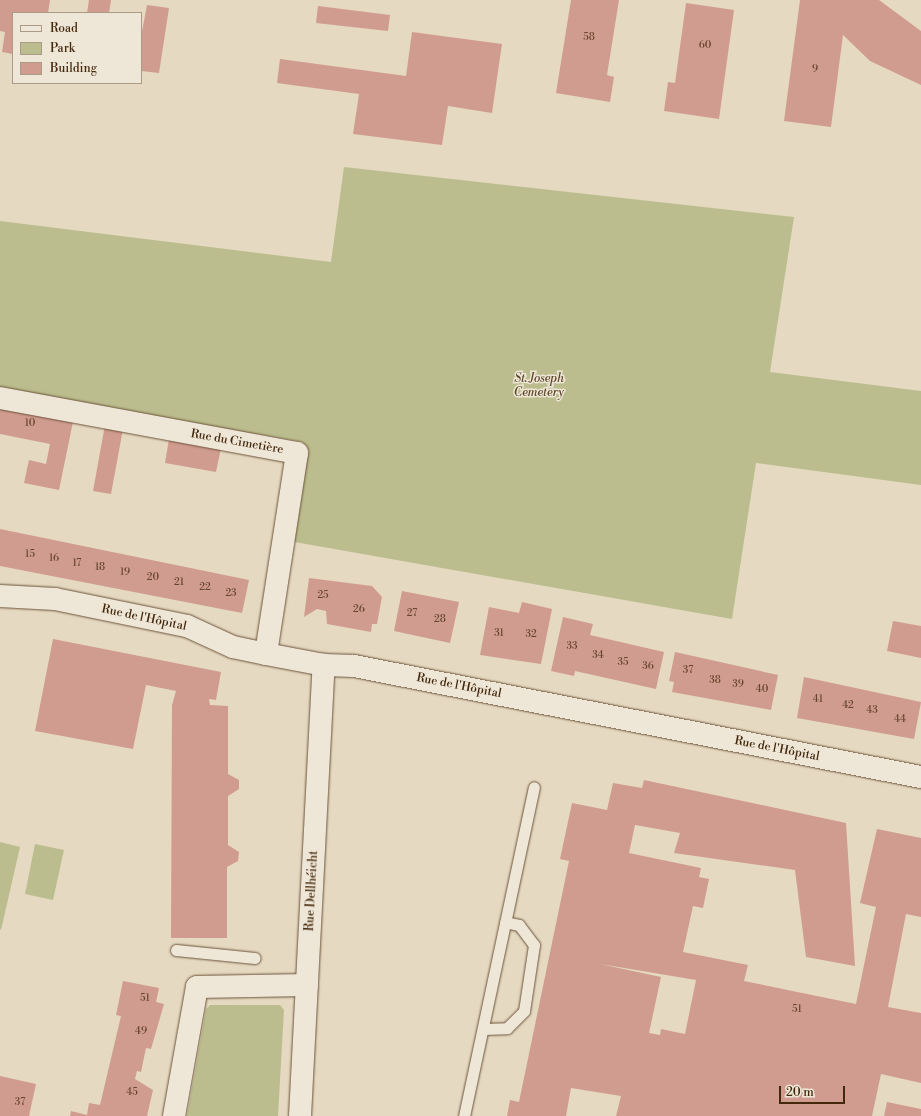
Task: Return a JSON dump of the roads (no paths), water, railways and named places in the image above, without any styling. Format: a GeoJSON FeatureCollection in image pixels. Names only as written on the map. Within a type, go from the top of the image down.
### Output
{"type":"FeatureCollection","features":[{"type":"Feature","properties":{"kind":"street","name":"Rue du Cimetière"},"geometry":{"type":"LineString","coordinates":[[0,398],[297,453],[266,654]]}},
{"type":"Feature","properties":{"kind":"street","name":"Rue de l'Hôpital"},"geometry":{"type":"LineString","coordinates":[[0,596],[55,599],[187,626],[233,647],[266,654],[324,665],[361,667],[921,777]]}},
{"type":"Feature","properties":{"kind":"street","name":"Rue Dellhéicht"},"geometry":{"type":"LineString","coordinates":[[300,1116],[324,665]]}},
{"type":"Feature","properties":{"kind":"street"},"geometry":{"type":"LineString","coordinates":[[174,1116],[197,987],[307,985]]}},
{"type":"Feature","properties":{"kind":"lane"},"geometry":{"type":"LineString","coordinates":[[464,1116],[534,786]]}},
{"type":"Feature","properties":{"kind":"lane"},"geometry":{"type":"LineString","coordinates":[[483,1029],[507,1028],[524,1011],[534,945],[519,925],[505,922]]}},
{"type":"Feature","properties":{"kind":"lane"},"geometry":{"type":"LineString","coordinates":[[176,950],[255,958]]}},
{"type":"Feature","properties":{"kind":"park label","name":"St. Joseph Cemetery"},"geometry":{"type":"Point","coordinates":[539,386]}}]}
